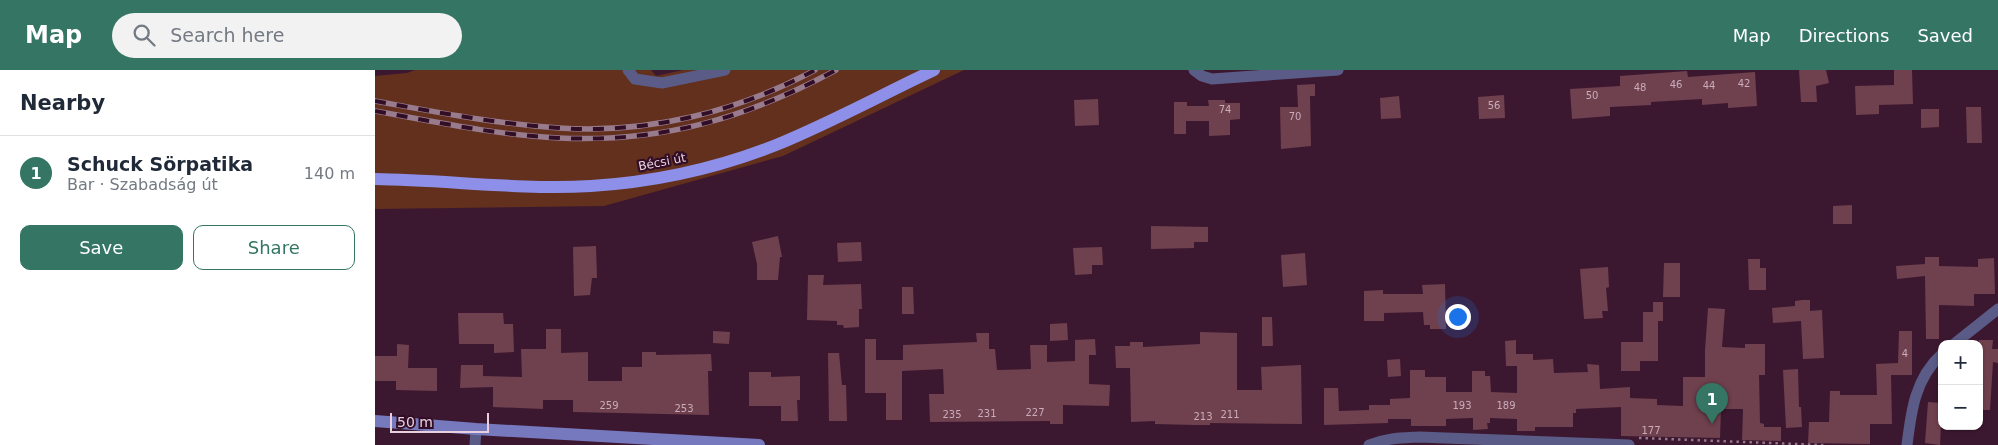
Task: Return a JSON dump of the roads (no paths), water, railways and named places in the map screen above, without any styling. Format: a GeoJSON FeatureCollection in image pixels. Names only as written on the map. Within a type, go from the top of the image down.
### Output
{"type":"FeatureCollection","features":[{"type":"Feature","properties":{"kind":"main road","name":"Bécsi út"},"geometry":{"type":"LineString","coordinates":[[375,179],[543,187],[592,186],[655,178],[727,162],[775,145],[934,70]]}},
{"type":"Feature","properties":{"kind":"main road"},"geometry":{"type":"LineString","coordinates":[[375,421],[476,429],[759,445]]}},
{"type":"Feature","properties":{"kind":"street"},"geometry":{"type":"LineString","coordinates":[[628,70],[635,79],[662,83],[725,70]]}},
{"type":"Feature","properties":{"kind":"street"},"geometry":{"type":"LineString","coordinates":[[1194,70],[1212,80],[1338,70]]}},
{"type":"Feature","properties":{"kind":"street"},"geometry":{"type":"LineString","coordinates":[[1959,340],[1998,309]]}},
{"type":"Feature","properties":{"kind":"street"},"geometry":{"type":"LineString","coordinates":[[1907,445],[1911,413],[1916,393],[1926,373],[1938,359]]}},
{"type":"Feature","properties":{"kind":"street"},"geometry":{"type":"LineString","coordinates":[[475,445],[476,429]]}},
{"type":"Feature","properties":{"kind":"street"},"geometry":{"type":"LineString","coordinates":[[1369,445],[1380,440],[1411,438],[1629,445]]}},
{"type":"Feature","properties":{"kind":"railway"},"geometry":{"type":"LineString","coordinates":[[375,101],[513,124],[592,129],[626,127],[691,117],[723,108],[755,98],[815,70]]}},
{"type":"Feature","properties":{"kind":"railway"},"geometry":{"type":"LineString","coordinates":[[375,111],[467,128],[513,134],[559,138],[633,136],[702,124],[736,114],[770,102],[836,70]]}},
{"type":"Feature","properties":{"kind":"place","name":"Schuck Sörpatika"},"geometry":{"type":"Point","coordinates":[1712,424]}}]}
